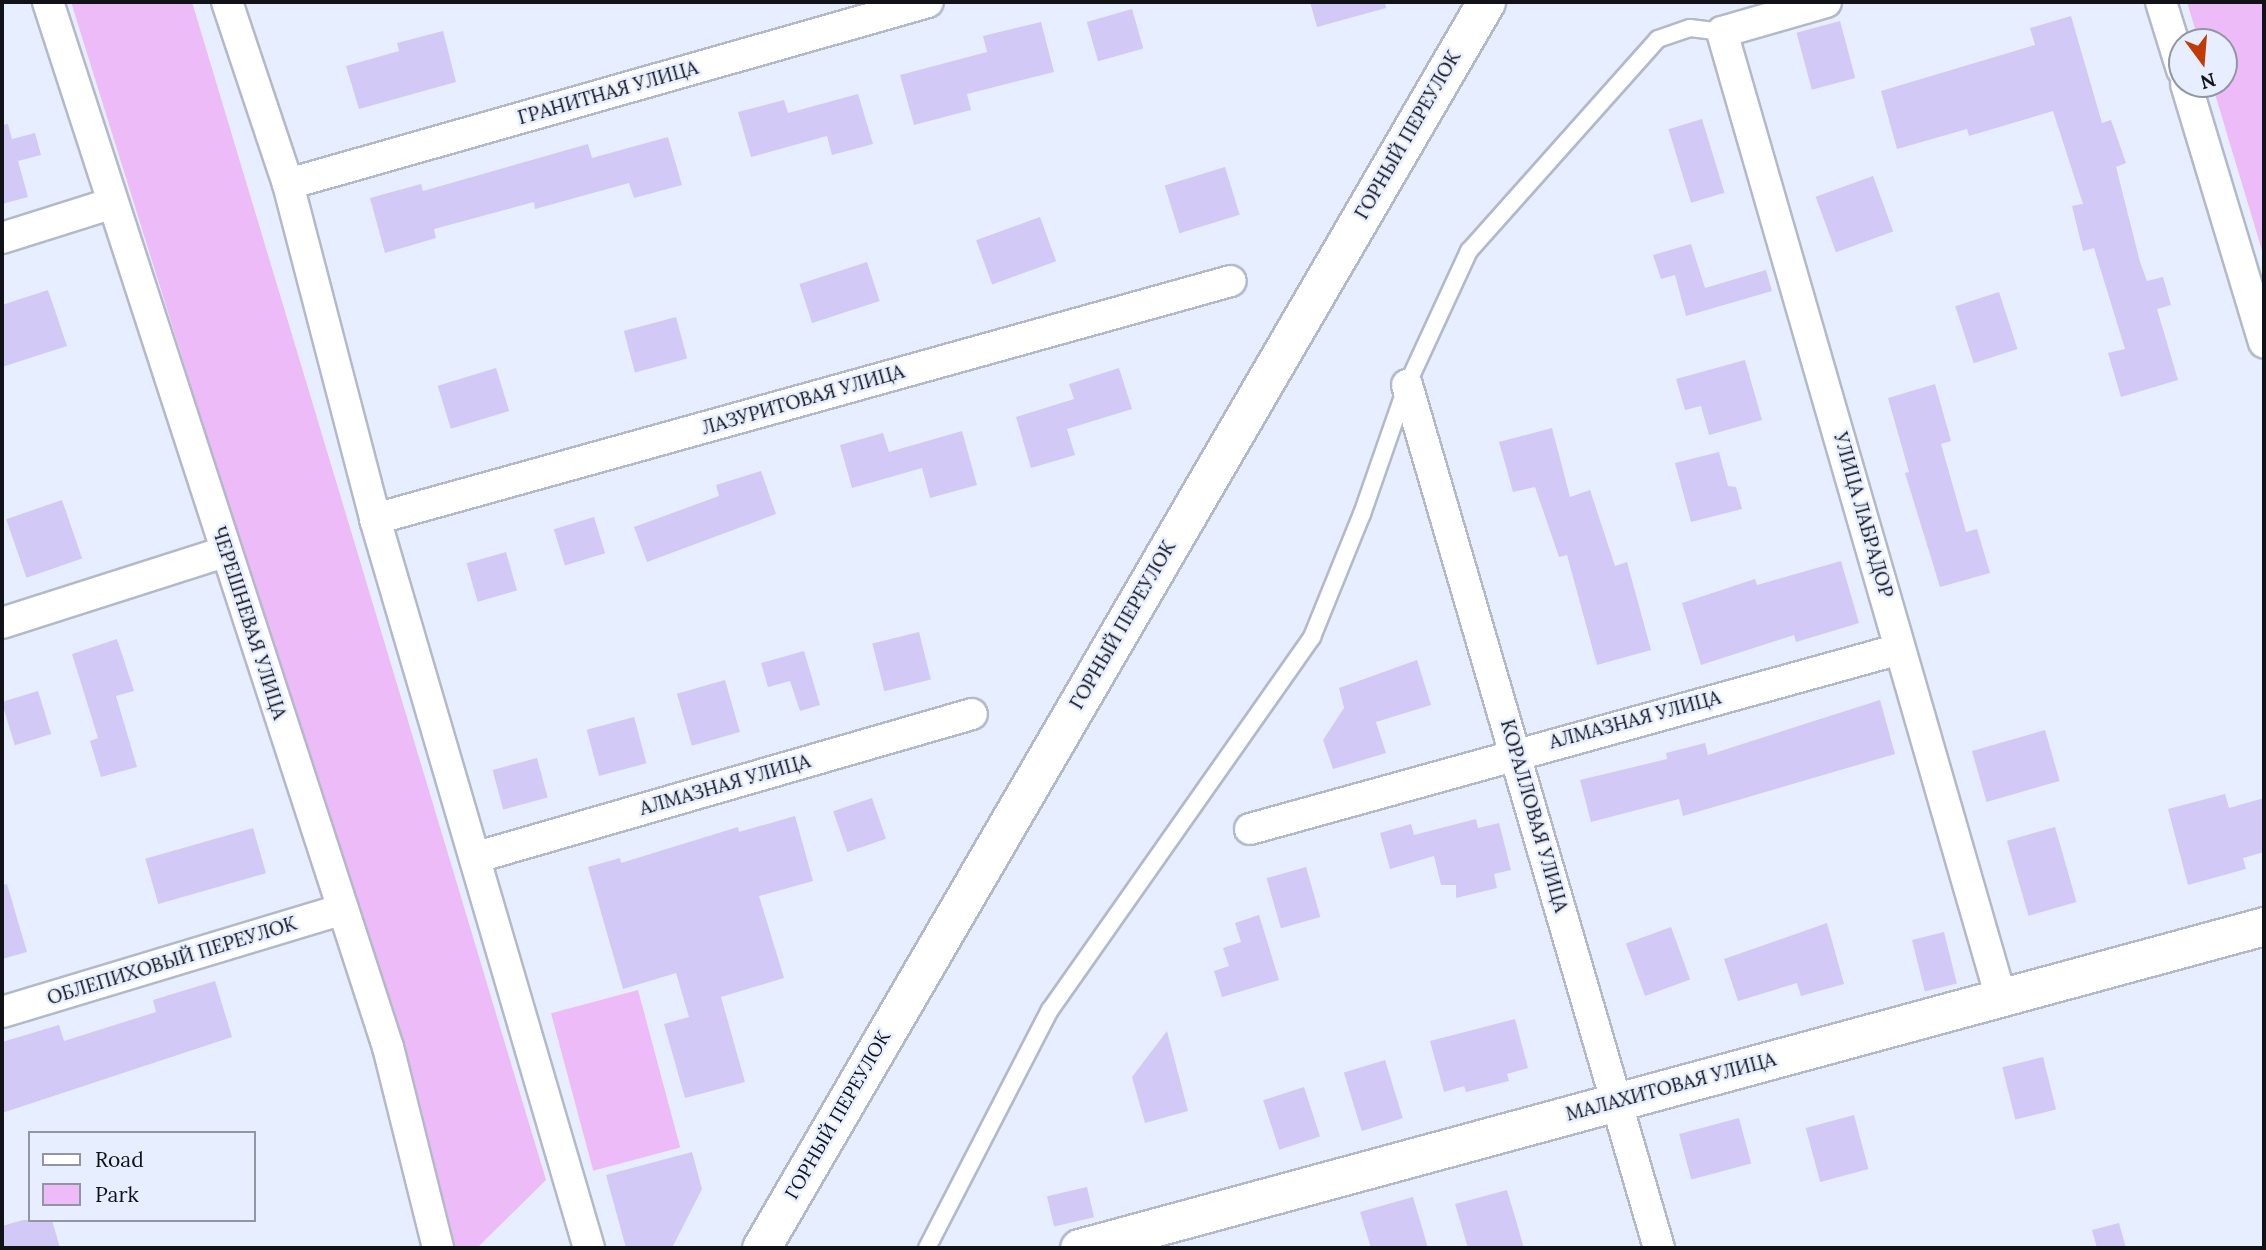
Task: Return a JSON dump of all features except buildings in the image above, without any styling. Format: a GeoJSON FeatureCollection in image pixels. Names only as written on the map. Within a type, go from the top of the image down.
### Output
{"type":"FeatureCollection","features":[{"type":"Feature","properties":{"kind":"street","name":"ЧЕРЕШНЕВАЯ УЛИЦА"},"geometry":{"type":"LineString","coordinates":[[48,2],[388,1047],[438,1248]]}},
{"type":"Feature","properties":{"kind":"street"},"geometry":{"type":"LineString","coordinates":[[228,2],[288,184],[375,519],[477,857],[589,1248]]}},
{"type":"Feature","properties":{"kind":"street","name":"ГРАНИТНАЯ УЛИЦА"},"geometry":{"type":"LineString","coordinates":[[288,184],[928,2]]}},
{"type":"Feature","properties":{"kind":"street","name":"ГОРНЫЙ ПЕРЕУЛОК"},"geometry":{"type":"LineString","coordinates":[[761,1248],[1486,2]]}},
{"type":"Feature","properties":{"kind":"street"},"geometry":{"type":"LineString","coordinates":[[1722,32],[1826,2]]}},
{"type":"Feature","properties":{"kind":"street"},"geometry":{"type":"LineString","coordinates":[[2161,2],[2169,28]]}},
{"type":"Feature","properties":{"kind":"street","name":"УЛИЦА ЛАБРАДОР"},"geometry":{"type":"LineString","coordinates":[[1722,32],[2001,998]]}},
{"type":"Feature","properties":{"kind":"street"},"geometry":{"type":"LineString","coordinates":[[2190,98],[2264,343]]}},
{"type":"Feature","properties":{"kind":"street"},"geometry":{"type":"LineString","coordinates":[[2,238],[113,203]]}},
{"type":"Feature","properties":{"kind":"street","name":"ЛАЗУРИТОВАЯ УЛИЦА"},"geometry":{"type":"LineString","coordinates":[[375,519],[1231,281]]}},
{"type":"Feature","properties":{"kind":"street","name":"КОРАЛЛОВАЯ УЛИЦА"},"geometry":{"type":"LineString","coordinates":[[1407,385],[1659,1248]]}},
{"type":"Feature","properties":{"kind":"street"},"geometry":{"type":"LineString","coordinates":[[2,623],[225,552]]}},
{"type":"Feature","properties":{"kind":"street","name":"АЛМАЗНАЯ УЛИЦА"},"geometry":{"type":"LineString","coordinates":[[1250,829],[1515,753],[1900,649]]}},
{"type":"Feature","properties":{"kind":"street","name":"АЛМАЗНАЯ УЛИЦА"},"geometry":{"type":"LineString","coordinates":[[477,857],[972,714]]}},
{"type":"Feature","properties":{"kind":"street","name":"ОБЛЕПИХОВЫЙ ПЕРЕУЛОК"},"geometry":{"type":"LineString","coordinates":[[2,1012],[343,909]]}},
{"type":"Feature","properties":{"kind":"street","name":"МАЛАХИТОВАЯ УЛИЦА"},"geometry":{"type":"LineString","coordinates":[[1079,1248],[2264,926]]}},
{"type":"Feature","properties":{"kind":"lane"},"geometry":{"type":"LineString","coordinates":[[927,1248],[1050,1010],[1311,637],[1362,514],[1407,385],[1469,251],[1658,39],[1690,28],[1722,32]]}},
{"type":"Feature","properties":{"kind":"green space"},"geometry":{"type":"Polygon","coordinates":[[[71,2],[192,2],[546,1180],[477,1248],[453,1248],[429,1147],[71,2]]]}},
{"type":"Feature","properties":{"kind":"green space"},"geometry":{"type":"Polygon","coordinates":[[[2187,2],[2264,2],[2264,257],[2216,98],[2238,98],[2238,28],[2195,28],[2187,2]]]}},
{"type":"Feature","properties":{"kind":"green space"},"geometry":{"type":"Polygon","coordinates":[[[638,990],[680,1147],[593,1171],[551,1013],[638,990]]]}}]}
